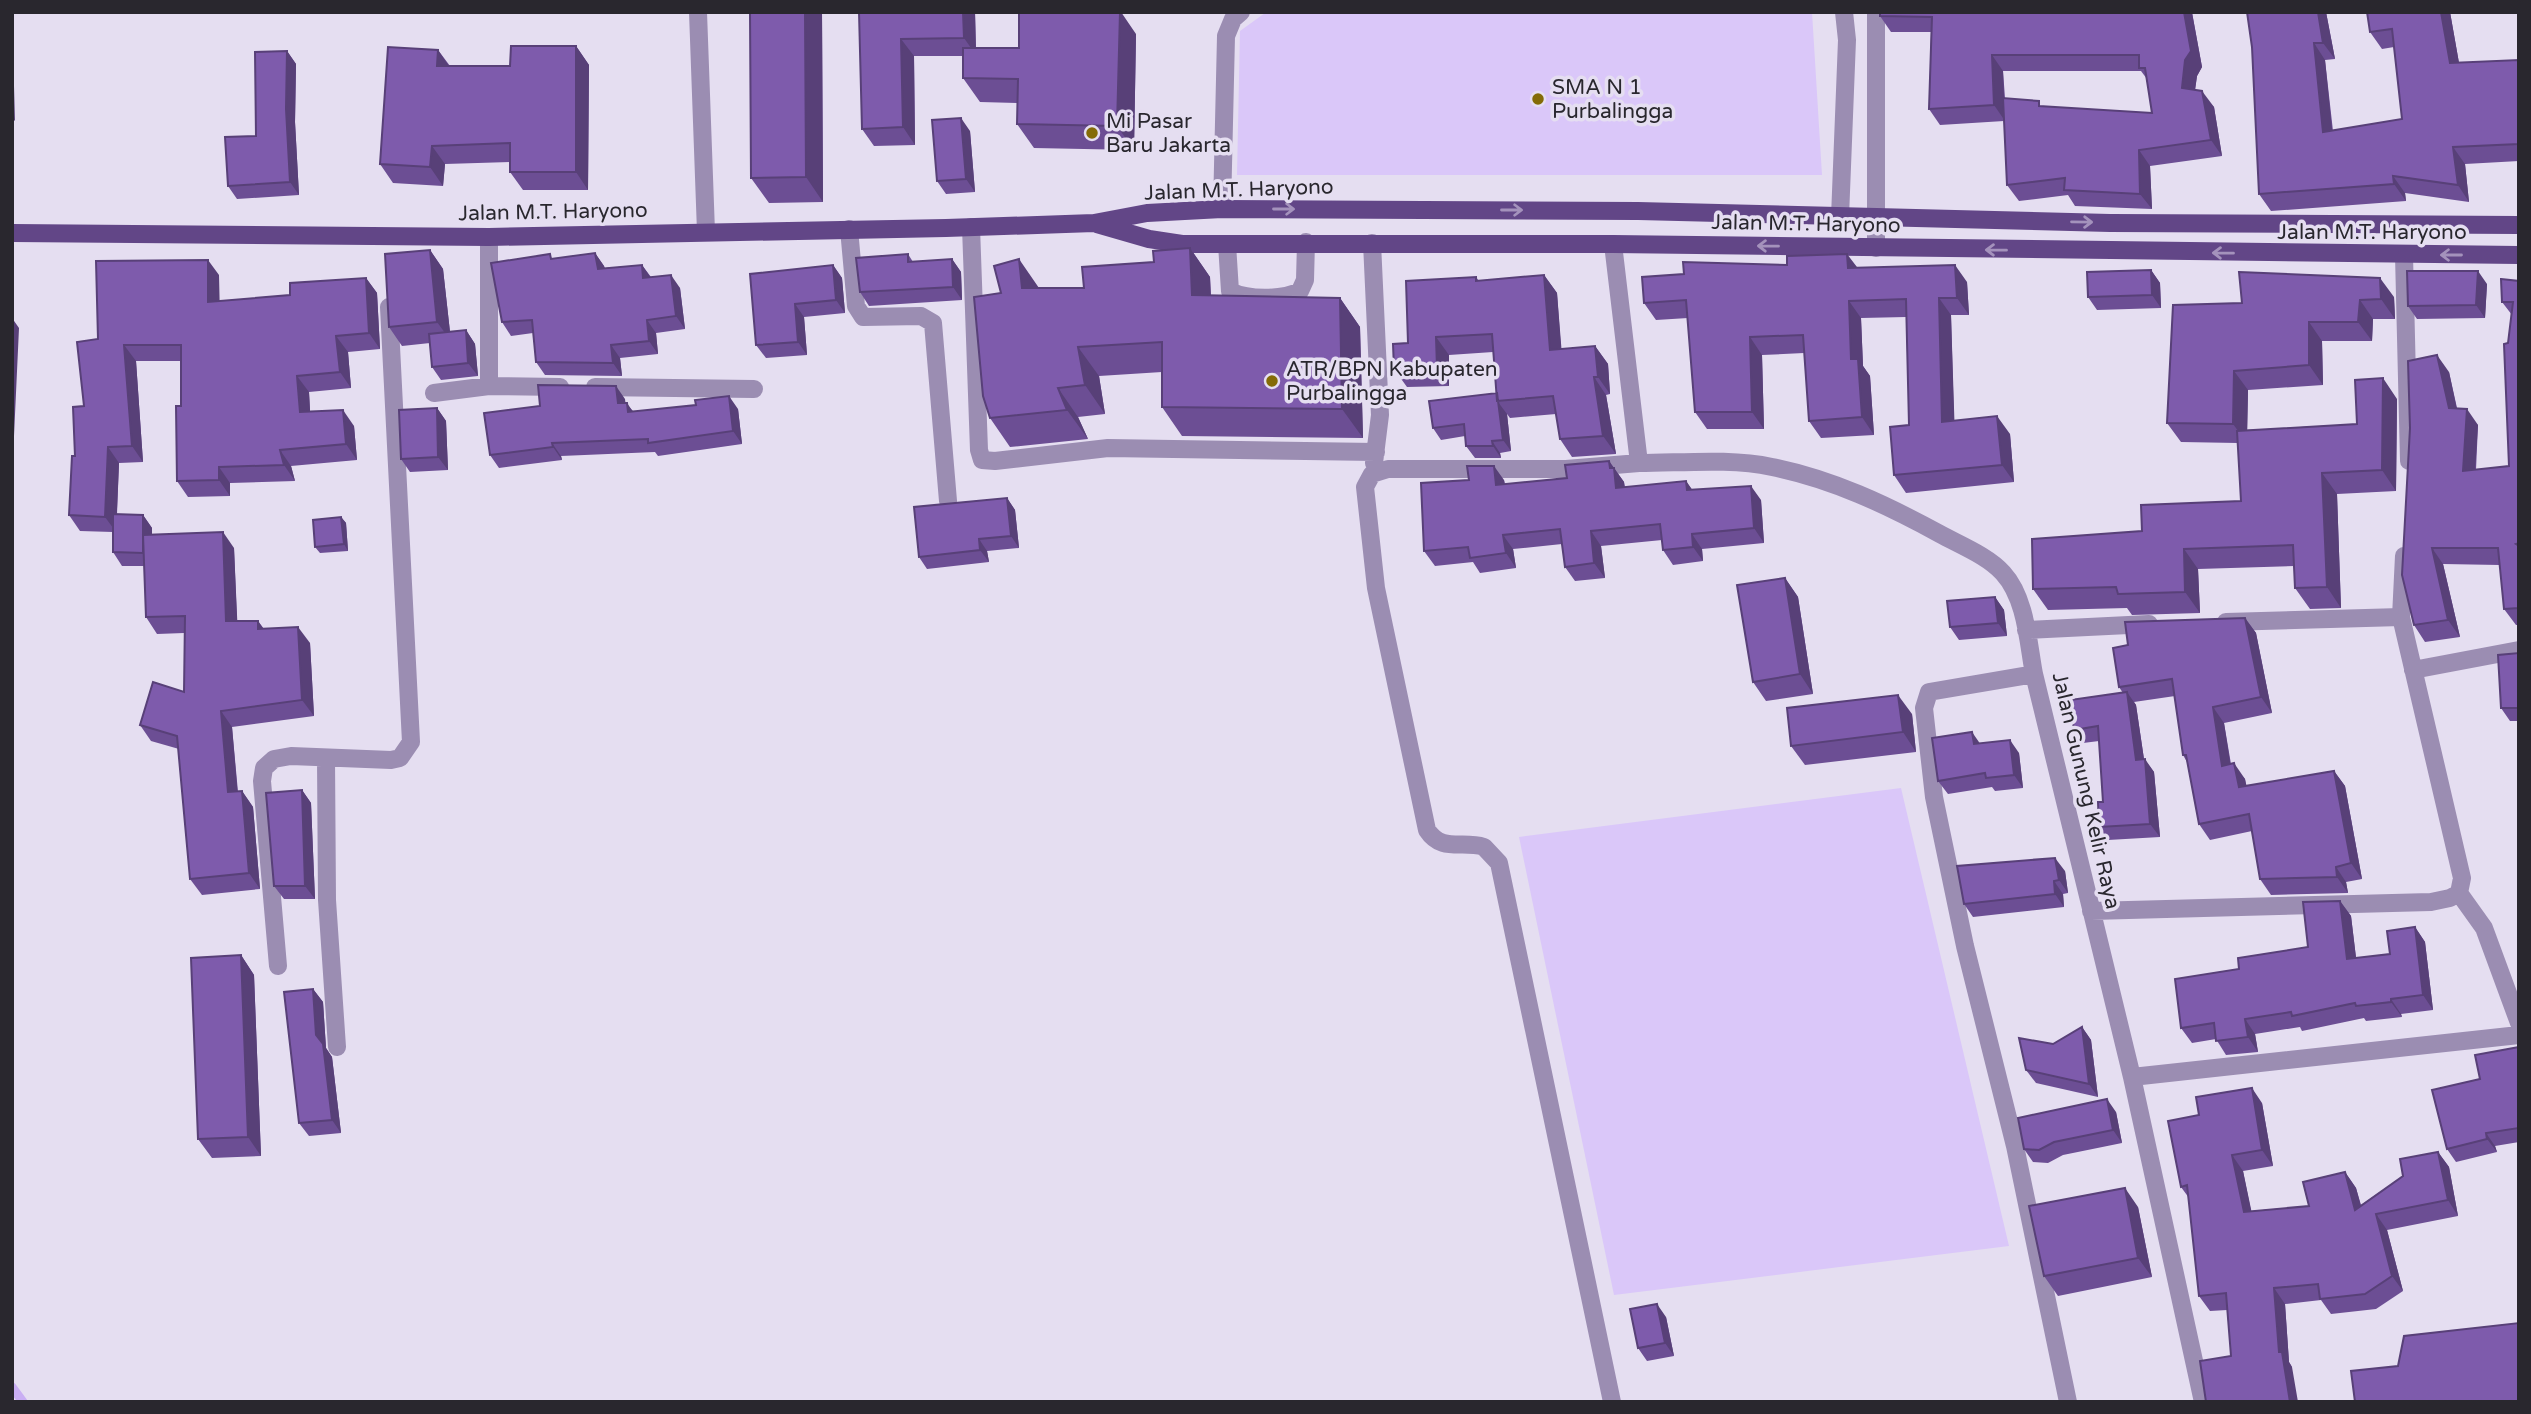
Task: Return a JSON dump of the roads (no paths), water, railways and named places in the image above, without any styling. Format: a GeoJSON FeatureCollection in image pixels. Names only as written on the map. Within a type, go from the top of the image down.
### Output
{"type":"FeatureCollection","features":[{"type":"Feature","properties":{"kind":"main road","name":"Jalan M.T. Haryono"},"geometry":{"type":"LineString","coordinates":[[12,233],[385,244],[489,237],[1094,223],[1147,213],[1222,209],[1625,211],[1876,218],[2519,225]]}},
{"type":"Feature","properties":{"kind":"main road","name":"Jalan M.T. Haryono"},"geometry":{"type":"LineString","coordinates":[[1094,223],[1149,239],[1182,244],[1613,244],[2519,255]]}},
{"type":"Feature","properties":{"kind":"street"},"geometry":{"type":"LineString","coordinates":[[698,12],[706,232]]}},
{"type":"Feature","properties":{"kind":"street"},"geometry":{"type":"LineString","coordinates":[[1222,209],[1226,36],[1233,19],[1241,12]]}},
{"type":"Feature","properties":{"kind":"street"},"geometry":{"type":"LineString","coordinates":[[1840,217],[1847,40],[1844,12]]}},
{"type":"Feature","properties":{"kind":"street"},"geometry":{"type":"LineString","coordinates":[[1875,12],[1876,248]]}},
{"type":"Feature","properties":{"kind":"street"},"geometry":{"type":"LineString","coordinates":[[971,227],[979,450],[982,460],[1108,448],[1376,452]]}},
{"type":"Feature","properties":{"kind":"street"},"geometry":{"type":"LineString","coordinates":[[849,229],[856,306],[863,317],[921,316],[933,323],[948,501]]}},
{"type":"Feature","properties":{"kind":"street"},"geometry":{"type":"LineString","coordinates":[[489,237],[489,386]]}},
{"type":"Feature","properties":{"kind":"street"},"geometry":{"type":"LineString","coordinates":[[1227,244],[1230,291],[1240,296],[1291,296],[1300,291],[1305,280],[1306,242]]}},
{"type":"Feature","properties":{"kind":"street"},"geometry":{"type":"LineString","coordinates":[[1371,243],[1380,415],[1373,474],[1364,486],[1374,575],[1427,830],[1437,842],[1450,846],[1484,847],[1499,863],[1612,1402]]}},
{"type":"Feature","properties":{"kind":"street"},"geometry":{"type":"LineString","coordinates":[[1613,244],[1639,463]]}},
{"type":"Feature","properties":{"kind":"street"},"geometry":{"type":"LineString","coordinates":[[2404,255],[2410,444],[2408,484]]}},
{"type":"Feature","properties":{"kind":"street"},"geometry":{"type":"LineString","coordinates":[[278,966],[262,781],[264,768],[274,759],[292,756],[326,759],[400,758],[407,751],[412,734],[388,290]]}},
{"type":"Feature","properties":{"kind":"street"},"geometry":{"type":"LineString","coordinates":[[434,393],[489,386],[754,388]]}},
{"type":"Feature","properties":{"kind":"street","name":"Jalan Gunung Kelir Raya"},"geometry":{"type":"LineString","coordinates":[[1373,474],[1400,468],[1566,469],[1639,463],[1770,466],[1828,482],[1868,498],[1962,546],[2003,572],[2017,598],[2026,630],[2034,674],[2132,1077],[2203,1402]]}},
{"type":"Feature","properties":{"kind":"street"},"geometry":{"type":"LineString","coordinates":[[2405,537],[2401,617],[2462,878],[2459,893],[2484,928],[2519,1023]]}},
{"type":"Feature","properties":{"kind":"street"},"geometry":{"type":"LineString","coordinates":[[2212,622],[2401,617]]}},
{"type":"Feature","properties":{"kind":"street"},"geometry":{"type":"LineString","coordinates":[[2026,630],[2171,623]]}},
{"type":"Feature","properties":{"kind":"street"},"geometry":{"type":"LineString","coordinates":[[2413,670],[2519,650]]}},
{"type":"Feature","properties":{"kind":"street"},"geometry":{"type":"LineString","coordinates":[[2034,674],[1929,692],[1924,708],[1934,797],[1942,838],[1965,946],[2015,1146],[2068,1402]]}},
{"type":"Feature","properties":{"kind":"street"},"geometry":{"type":"LineString","coordinates":[[326,759],[327,900],[337,1047]]}},
{"type":"Feature","properties":{"kind":"street"},"geometry":{"type":"LineString","coordinates":[[2091,911],[2431,902],[2459,893]]}},
{"type":"Feature","properties":{"kind":"street"},"geometry":{"type":"LineString","coordinates":[[2132,1077],[2519,1035]]}},
{"type":"Feature","properties":{"kind":"waterway"},"geometry":{"type":"LineString","coordinates":[[12,1387],[23,1402]]}},
{"type":"Feature","properties":{"kind":"place","name":"SMA N 1 Purbalingga"},"geometry":{"type":"Point","coordinates":[1538,99]}},
{"type":"Feature","properties":{"kind":"place","name":"Mi Pasar Baru Jakarta"},"geometry":{"type":"Point","coordinates":[1092,133]}},
{"type":"Feature","properties":{"kind":"place","name":"ATR/BPN Kabupaten Purbalingga"},"geometry":{"type":"Point","coordinates":[1272,381]}}]}
